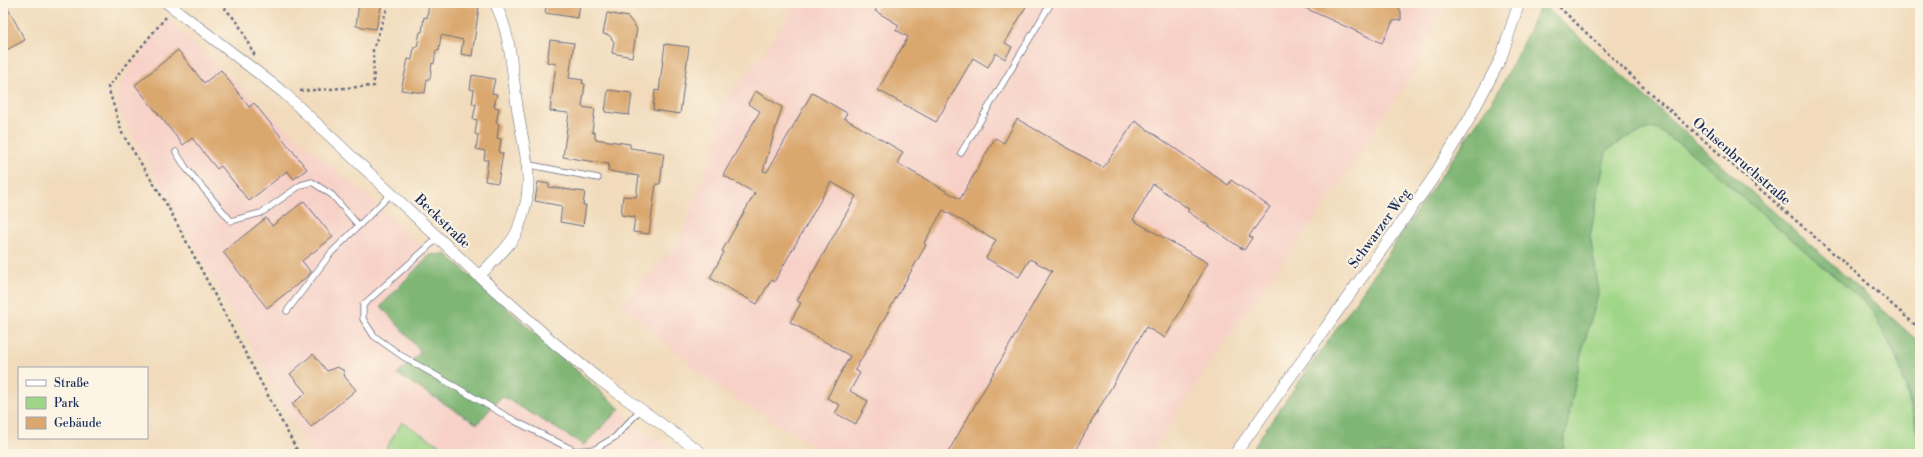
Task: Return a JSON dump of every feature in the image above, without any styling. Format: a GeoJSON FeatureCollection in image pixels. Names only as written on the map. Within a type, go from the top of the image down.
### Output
{"type":"FeatureCollection","features":[{"type":"Feature","properties":{"kind":"street"},"geometry":{"type":"LineString","coordinates":[[479,276],[504,249],[517,231],[527,197],[525,164],[510,55],[502,17],[495,3]]}},
{"type":"Feature","properties":{"kind":"street","name":"Schwarzer Weg"},"geometry":{"type":"LineString","coordinates":[[1235,454],[1431,181],[1468,121],[1501,58],[1519,3]]}},
{"type":"Feature","properties":{"kind":"street","name":"Beckstraße"},"geometry":{"type":"LineString","coordinates":[[171,5],[283,92],[479,276],[553,342],[640,410],[703,454]]}},
{"type":"Feature","properties":{"kind":"lane"},"geometry":{"type":"LineString","coordinates":[[960,153],[1051,3]]}},
{"type":"Feature","properties":{"kind":"lane"},"geometry":{"type":"LineString","coordinates":[[176,152],[186,168],[231,221],[261,213],[301,185],[312,182],[332,195],[358,226]]}},
{"type":"Feature","properties":{"kind":"lane"},"geometry":{"type":"LineString","coordinates":[[525,164],[598,178]]}},
{"type":"Feature","properties":{"kind":"lane"},"geometry":{"type":"LineString","coordinates":[[287,311],[331,253],[392,193]]}},
{"type":"Feature","properties":{"kind":"lane"},"geometry":{"type":"LineString","coordinates":[[439,237],[363,305],[363,320],[374,336],[402,356],[515,421],[575,451],[595,448],[615,437],[640,410]]}},
{"type":"Feature","properties":{"kind":"path"},"geometry":{"type":"LineString","coordinates":[[220,3],[238,23],[254,51],[260,74]]}},
{"type":"Feature","properties":{"kind":"path"},"geometry":{"type":"LineString","coordinates":[[283,92],[374,86],[373,50],[390,3]]}},
{"type":"Feature","properties":{"kind":"path","name":"Ochsenbruchstraße"},"geometry":{"type":"LineString","coordinates":[[1555,3],[1642,86],[1920,329]]}},
{"type":"Feature","properties":{"kind":"path"},"geometry":{"type":"LineString","coordinates":[[171,5],[108,87],[122,133],[167,205],[299,454]]}},
{"type":"Feature","properties":{"kind":"shaded area"},"geometry":{"type":"Polygon","coordinates":[[[797,3],[1443,3],[1419,63],[1332,195],[1223,344],[1151,454],[828,454],[713,384],[621,304],[678,244],[718,139],[719,107],[761,57],[797,3]]]}},
{"type":"Feature","properties":{"kind":"shaded area"},"geometry":{"type":"Polygon","coordinates":[[[167,18],[269,114],[379,206],[429,255],[381,306],[422,352],[397,374],[501,396],[584,445],[620,409],[632,426],[678,454],[311,454],[118,109],[119,85],[167,18]]]}},
{"type":"Feature","properties":{"kind":"green space"},"geometry":{"type":"Polygon","coordinates":[[[1542,4],[1920,343],[1920,436],[1898,360],[1870,307],[1687,149],[1653,127],[1627,137],[1606,151],[1590,236],[1599,292],[1582,350],[1564,439],[1563,454],[1248,454],[1345,317],[1500,89],[1542,4]]]}},
{"type":"Feature","properties":{"kind":"green space"},"geometry":{"type":"Polygon","coordinates":[[[1653,127],[1687,149],[1870,307],[1898,360],[1920,442],[1920,454],[1563,454],[1564,439],[1582,350],[1599,292],[1590,236],[1606,151],[1627,137],[1653,127]]]}},
{"type":"Feature","properties":{"kind":"green space"},"geometry":{"type":"Polygon","coordinates":[[[446,254],[620,409],[584,445],[502,396],[477,424],[397,374],[421,352],[381,306],[429,255],[446,254]]]}},
{"type":"Feature","properties":{"kind":"green space"},"geometry":{"type":"Polygon","coordinates":[[[402,422],[444,448],[440,454],[383,454],[402,422]]]}},
{"type":"Feature","properties":{"kind":"building"},"geometry":{"type":"Polygon","coordinates":[[[3,3],[5,3],[25,40],[3,52],[3,3]]]}},
{"type":"Feature","properties":{"kind":"building"},"geometry":{"type":"Polygon","coordinates":[[[359,3],[382,3],[376,29],[356,26],[359,3]]]}},
{"type":"Feature","properties":{"kind":"building"},"geometry":{"type":"Polygon","coordinates":[[[429,3],[454,3],[479,7],[472,56],[461,54],[463,40],[441,35],[439,51],[436,50],[434,64],[432,63],[430,79],[427,79],[425,93],[401,90],[408,59],[412,60],[414,47],[417,47],[420,32],[422,32],[424,17],[427,18],[429,3]]]}},
{"type":"Feature","properties":{"kind":"building"},"geometry":{"type":"Polygon","coordinates":[[[547,3],[580,3],[578,18],[545,13],[547,3]]]}},
{"type":"Feature","properties":{"kind":"building"},"geometry":{"type":"Polygon","coordinates":[[[880,3],[1028,3],[1005,43],[1012,47],[1005,59],[996,53],[988,67],[973,58],[936,122],[878,90],[908,37],[896,30],[899,25],[875,11],[880,3]]]}},
{"type":"Feature","properties":{"kind":"building"},"geometry":{"type":"Polygon","coordinates":[[[1294,3],[1397,3],[1401,13],[1401,20],[1393,21],[1382,43],[1294,3]]]}},
{"type":"Feature","properties":{"kind":"building"},"geometry":{"type":"Polygon","coordinates":[[[607,13],[628,17],[637,29],[632,57],[612,53],[614,42],[609,35],[603,34],[607,13]]]}},
{"type":"Feature","properties":{"kind":"building"},"geometry":{"type":"Polygon","coordinates":[[[550,40],[574,43],[569,78],[583,80],[582,83],[585,84],[582,107],[595,109],[592,132],[595,133],[595,139],[630,144],[630,148],[664,153],[660,184],[656,184],[649,234],[633,232],[635,217],[621,215],[623,196],[636,197],[639,176],[608,171],[609,164],[563,157],[569,113],[550,111],[556,64],[547,62],[550,40]]]}},
{"type":"Feature","properties":{"kind":"building"},"geometry":{"type":"Polygon","coordinates":[[[665,44],[689,47],[680,114],[653,110],[655,90],[659,91],[665,44]]]}},
{"type":"Feature","properties":{"kind":"building"},"geometry":{"type":"Polygon","coordinates":[[[178,50],[204,83],[221,70],[249,107],[254,103],[307,169],[294,179],[287,171],[249,201],[221,166],[217,169],[192,138],[183,145],[135,85],[178,50]]]}},
{"type":"Feature","properties":{"kind":"building"},"geometry":{"type":"Polygon","coordinates":[[[472,75],[495,79],[492,93],[497,94],[494,107],[499,108],[496,123],[499,124],[497,138],[501,139],[499,153],[503,153],[498,183],[485,181],[488,160],[484,160],[485,151],[476,149],[478,135],[475,134],[477,120],[473,119],[476,104],[472,104],[474,90],[470,89],[472,75]]]}},
{"type":"Feature","properties":{"kind":"building"},"geometry":{"type":"Polygon","coordinates":[[[608,90],[632,93],[629,115],[605,112],[608,90]]]}},
{"type":"Feature","properties":{"kind":"building"},"geometry":{"type":"Polygon","coordinates":[[[755,91],[782,107],[763,171],[767,172],[812,93],[847,113],[844,118],[903,152],[897,163],[960,199],[995,138],[1004,143],[1017,119],[1103,168],[1135,121],[1228,185],[1231,180],[1270,207],[1249,236],[1252,238],[1244,250],[1187,211],[1189,209],[1153,184],[1133,220],[1208,263],[1165,338],[1146,327],[1073,454],[947,454],[1052,271],[1030,259],[1019,277],[986,258],[996,240],[943,210],[924,243],[926,245],[855,370],[860,373],[850,391],[868,401],[856,424],[835,413],[840,405],[827,398],[850,356],[790,322],[801,303],[797,301],[856,196],[831,182],[774,282],[771,280],[757,304],[710,278],[724,252],[722,251],[755,193],[723,175],[760,111],[748,104],[755,91]]]}},
{"type":"Feature","properties":{"kind":"building"},"geometry":{"type":"Polygon","coordinates":[[[538,182],[549,184],[549,187],[585,192],[583,205],[586,205],[583,226],[560,222],[562,206],[535,201],[538,182]]]}},
{"type":"Feature","properties":{"kind":"building"},"geometry":{"type":"Polygon","coordinates":[[[304,201],[333,237],[302,261],[311,272],[308,276],[267,308],[223,252],[266,218],[272,226],[304,201]]]}},
{"type":"Feature","properties":{"kind":"building"},"geometry":{"type":"Polygon","coordinates":[[[313,354],[327,371],[337,367],[343,370],[345,377],[356,390],[311,427],[292,404],[306,393],[290,374],[313,354]]]}}]}
